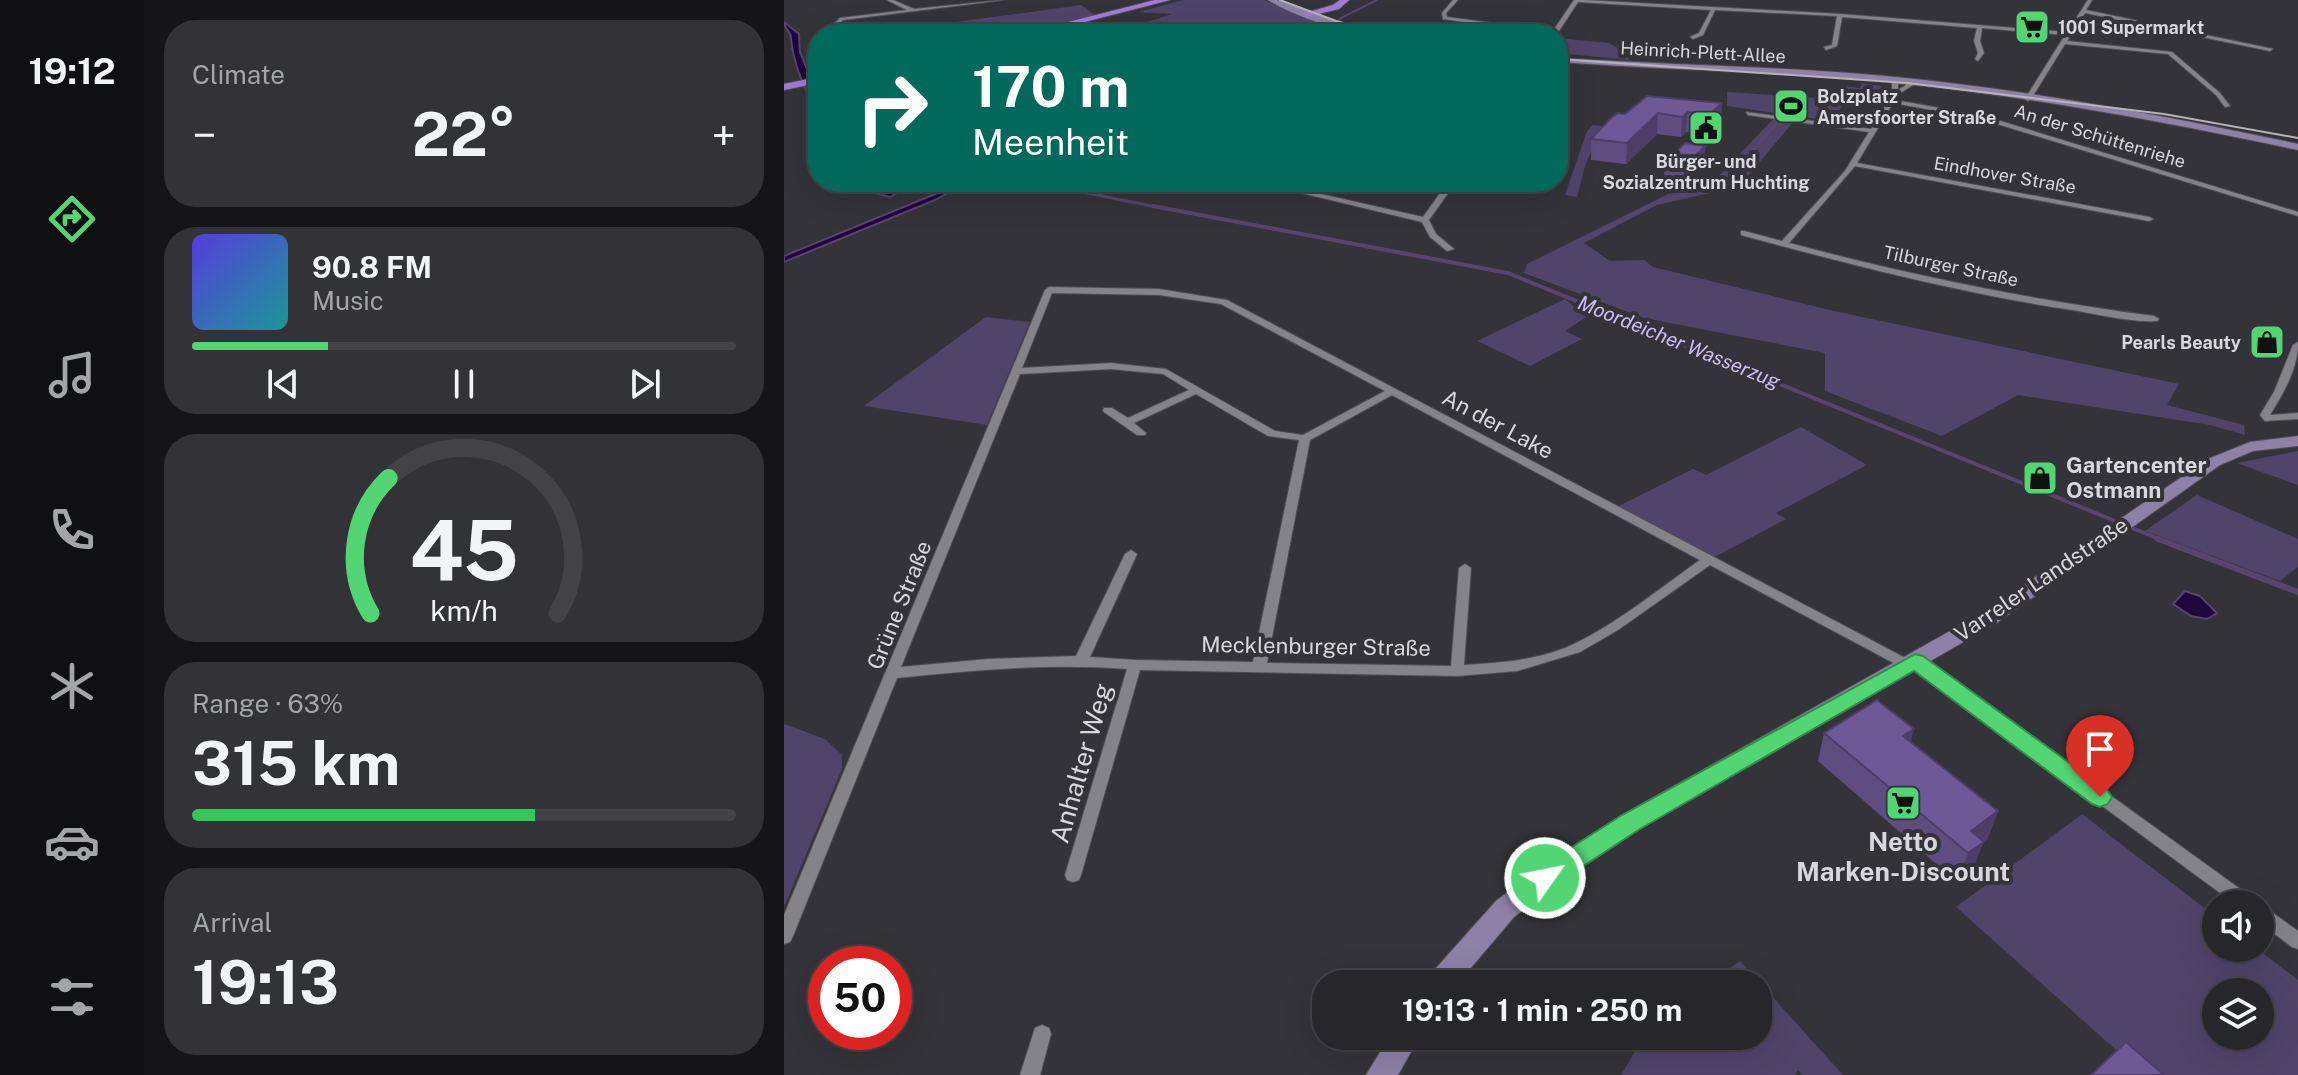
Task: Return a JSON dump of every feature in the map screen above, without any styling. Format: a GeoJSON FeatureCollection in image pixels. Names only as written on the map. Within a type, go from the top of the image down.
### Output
{"type":"FeatureCollection","features":[{"type":"Feature","properties":{"kind":"highway"},"geometry":{"type":"LineString","coordinates":[[1067,24],[1166,0]]}},
{"type":"Feature","properties":{"kind":"highway"},"geometry":{"type":"LineString","coordinates":[[1076,24],[1175,0]]}},
{"type":"Feature","properties":{"kind":"highway"},"geometry":{"type":"LineString","coordinates":[[1313,15],[1336,7],[1345,0]]}},
{"type":"Feature","properties":{"kind":"highway"},"geometry":{"type":"LineString","coordinates":[[786,85],[808,81]]}},
{"type":"Feature","properties":{"kind":"main road"},"geometry":{"type":"LineString","coordinates":[[1271,0],[1341,24]]}},
{"type":"Feature","properties":{"kind":"main road"},"geometry":{"type":"LineString","coordinates":[[1286,0],[1313,15]]}},
{"type":"Feature","properties":{"kind":"main road","name":"Heinrich-Plett-Allee"},"geometry":{"type":"LineString","coordinates":[[1568,60],[1797,73],[2029,98],[2111,110],[2298,147]]}},
{"type":"Feature","properties":{"kind":"main road","name":"Varreler Landstraße"},"geometry":{"type":"LineString","coordinates":[[1452,970],[1505,909],[1545,878],[1631,822],[1991,617],[2182,482],[2230,454],[2264,444],[2298,441]]}},
{"type":"Feature","properties":{"kind":"main road"},"geometry":{"type":"LineString","coordinates":[[1381,1075],[1397,1050]]}},
{"type":"Feature","properties":{"kind":"street"},"geometry":{"type":"LineString","coordinates":[[889,0],[912,11]]}},
{"type":"Feature","properties":{"kind":"street"},"geometry":{"type":"LineString","coordinates":[[837,24],[842,19],[1001,0]]}},
{"type":"Feature","properties":{"kind":"street"},"geometry":{"type":"LineString","coordinates":[[1456,0],[1444,13],[1445,18],[1486,24]]}},
{"type":"Feature","properties":{"kind":"street"},"geometry":{"type":"LineString","coordinates":[[2029,98],[2090,0]]}},
{"type":"Feature","properties":{"kind":"street"},"geometry":{"type":"LineString","coordinates":[[2218,0],[2239,4]]}},
{"type":"Feature","properties":{"kind":"street"},"geometry":{"type":"LineString","coordinates":[[1561,24],[1577,1],[1840,15],[2070,34]]}},
{"type":"Feature","properties":{"kind":"street"},"geometry":{"type":"LineString","coordinates":[[1693,37],[1701,34],[1714,8]]}},
{"type":"Feature","properties":{"kind":"street"},"geometry":{"type":"LineString","coordinates":[[2084,11],[2270,49]]}},
{"type":"Feature","properties":{"kind":"street"},"geometry":{"type":"LineString","coordinates":[[1826,48],[1834,46],[1840,15]]}},
{"type":"Feature","properties":{"kind":"street"},"geometry":{"type":"LineString","coordinates":[[1978,59],[1981,53],[1977,41],[1980,27]]}},
{"type":"Feature","properties":{"kind":"street"},"geometry":{"type":"LineString","coordinates":[[2065,42],[2170,53],[2218,94],[2227,106]]}},
{"type":"Feature","properties":{"kind":"street"},"geometry":{"type":"LineString","coordinates":[[1893,98],[1903,83]]}},
{"type":"Feature","properties":{"kind":"street"},"geometry":{"type":"LineString","coordinates":[[1784,244],[1830,196],[1854,164],[1903,83]]}},
{"type":"Feature","properties":{"kind":"street","name":"An der Schüttenriehe"},"geometry":{"type":"LineString","coordinates":[[1893,98],[1982,117],[2298,214]]}},
{"type":"Feature","properties":{"kind":"street"},"geometry":{"type":"LineString","coordinates":[[1748,113],[1872,131]]}},
{"type":"Feature","properties":{"kind":"street","name":"Eindhover Straße"},"geometry":{"type":"LineString","coordinates":[[1854,164],[2149,219]]}},
{"type":"Feature","properties":{"kind":"street"},"geometry":{"type":"LineString","coordinates":[[1303,192],[1425,220],[1433,235],[1450,249]]}},
{"type":"Feature","properties":{"kind":"street"},"geometry":{"type":"LineString","coordinates":[[1425,220],[1445,192]]}},
{"type":"Feature","properties":{"kind":"street","name":"Tilburger Straße"},"geometry":{"type":"LineString","coordinates":[[1744,233],[1981,289],[2110,314],[2154,319]]}},
{"type":"Feature","properties":{"kind":"street","name":"Grüne Straße"},"geometry":{"type":"LineString","coordinates":[[784,936],[1049,290]]}},
{"type":"Feature","properties":{"kind":"street","name":"An der Lake"},"geometry":{"type":"LineString","coordinates":[[1049,290],[1140,290],[1185,294],[1224,302],[1709,560],[1912,663],[2228,890]]}},
{"type":"Feature","properties":{"kind":"street"},"geometry":{"type":"LineString","coordinates":[[2298,345],[2279,392],[2265,415],[2269,419],[2298,416]]}},
{"type":"Feature","properties":{"kind":"street"},"geometry":{"type":"LineString","coordinates":[[1017,371],[1123,365],[1147,367],[1166,372],[1272,434],[1305,438],[1393,391]]}},
{"type":"Feature","properties":{"kind":"street"},"geometry":{"type":"LineString","coordinates":[[1127,422],[1197,390]]}},
{"type":"Feature","properties":{"kind":"street"},"geometry":{"type":"LineString","coordinates":[[1108,410],[1141,433]]}},
{"type":"Feature","properties":{"kind":"street"},"geometry":{"type":"LineString","coordinates":[[1259,666],[1305,438]]}},
{"type":"Feature","properties":{"kind":"street"},"geometry":{"type":"LineString","coordinates":[[1081,661],[1131,554]]}},
{"type":"Feature","properties":{"kind":"street","name":"Mecklenburger Straße"},"geometry":{"type":"LineString","coordinates":[[894,673],[988,664],[1081,661],[1135,665],[1457,671],[1517,666],[1575,649],[1624,620],[1709,560]]}},
{"type":"Feature","properties":{"kind":"street"},"geometry":{"type":"LineString","coordinates":[[1457,671],[1465,568]]}},
{"type":"Feature","properties":{"kind":"street","name":"Anhalter Weg"},"geometry":{"type":"LineString","coordinates":[[1073,875],[1135,665]]}},
{"type":"Feature","properties":{"kind":"street"},"geometry":{"type":"LineString","coordinates":[[2274,923],[2298,941]]}},
{"type":"Feature","properties":{"kind":"street"},"geometry":{"type":"LineString","coordinates":[[1030,1075],[1042,1034]]}},
{"type":"Feature","properties":{"kind":"shaded area"},"geometry":{"type":"Polygon","coordinates":[[[1184,0],[1264,0],[1322,23],[1141,24],[1172,14],[1138,12],[1184,0]]]}},
{"type":"Feature","properties":{"kind":"shaded area"},"geometry":{"type":"Polygon","coordinates":[[[1081,5],[1095,15],[1059,24],[942,24],[1081,5]]]}},
{"type":"Feature","properties":{"kind":"shaded area"},"geometry":{"type":"Polygon","coordinates":[[[784,22],[799,34],[800,52],[808,72],[808,94],[794,58],[791,35],[784,22]]]}},
{"type":"Feature","properties":{"kind":"shaded area"},"geometry":{"type":"Polygon","coordinates":[[[1568,39],[1609,43],[1629,55],[1629,60],[1568,54],[1568,39]]]}},
{"type":"Feature","properties":{"kind":"shaded area"},"geometry":{"type":"Polygon","coordinates":[[[1862,83],[1887,87],[1885,93],[1858,94],[1838,112],[1823,111],[1817,119],[1727,106],[1727,92],[1830,99],[1841,96],[1843,86],[1860,88],[1862,83]]]}},
{"type":"Feature","properties":{"kind":"shaded area"},"geometry":{"type":"Polygon","coordinates":[[[1774,118],[1794,121],[1747,177],[1728,189],[1657,205],[1584,243],[1610,261],[1644,260],[1653,267],[1834,311],[2179,384],[2167,405],[2244,425],[2245,435],[2210,425],[2018,395],[1942,436],[1825,391],[1825,353],[1644,318],[1524,273],[1527,264],[1668,194],[1710,185],[1774,118]]]}},
{"type":"Feature","properties":{"kind":"shaded area"},"geometry":{"type":"Polygon","coordinates":[[[1593,125],[1602,126],[1585,166],[1577,197],[1565,195],[1568,192],[1587,131],[1593,125]]]}},
{"type":"Feature","properties":{"kind":"shaded area"},"geometry":{"type":"Polygon","coordinates":[[[871,192],[899,192],[890,197],[871,192]]]}},
{"type":"Feature","properties":{"kind":"shaded area"},"geometry":{"type":"Polygon","coordinates":[[[940,192],[949,192],[784,262],[784,256],[940,192]]]}},
{"type":"Feature","properties":{"kind":"shaded area"},"geometry":{"type":"Polygon","coordinates":[[[1565,299],[1586,317],[1565,331],[1582,339],[1530,366],[1477,341],[1565,299]]]}},
{"type":"Feature","properties":{"kind":"shaded area"},"geometry":{"type":"Polygon","coordinates":[[[986,317],[1030,322],[987,425],[864,406],[986,317]]]}},
{"type":"Feature","properties":{"kind":"shaded area"},"geometry":{"type":"Polygon","coordinates":[[[1801,427],[1867,465],[1776,513],[1786,519],[1709,560],[1613,509],[1693,469],[1706,475],[1801,427]]]}},
{"type":"Feature","properties":{"kind":"shaded area"},"geometry":{"type":"Polygon","coordinates":[[[2298,451],[2298,485],[2237,463],[2298,451]]]}},
{"type":"Feature","properties":{"kind":"shaded area"},"geometry":{"type":"Polygon","coordinates":[[[2197,495],[2298,539],[2298,567],[2280,581],[2145,531],[2197,495]]]}},
{"type":"Feature","properties":{"kind":"shaded area"},"geometry":{"type":"Polygon","coordinates":[[[2185,591],[2200,596],[2217,613],[2207,619],[2191,616],[2173,604],[2185,591]]]}},
{"type":"Feature","properties":{"kind":"shaded area"},"geometry":{"type":"Polygon","coordinates":[[[784,724],[825,739],[842,755],[842,769],[784,907],[784,724]]]}},
{"type":"Feature","properties":{"kind":"shaded area"},"geometry":{"type":"Polygon","coordinates":[[[2082,814],[2202,906],[2202,962],[2274,962],[2298,980],[2298,1075],[2144,1075],[1956,907],[2082,814]]]}},
{"type":"Feature","properties":{"kind":"shaded area"},"geometry":{"type":"Polygon","coordinates":[[[1740,961],[1748,970],[1727,970],[1740,961]]]}},
{"type":"Feature","properties":{"kind":"shaded area"},"geometry":{"type":"Polygon","coordinates":[[[1772,996],[1843,1075],[1803,1075],[1798,1070],[1795,1075],[1621,1075],[1636,1050],[1772,1050],[1772,996]]]}},
{"type":"Feature","properties":{"kind":"building"},"geometry":{"type":"Polygon","coordinates":[[[1647,96],[1722,103],[1710,114],[1688,112],[1682,117],[1658,113],[1627,143],[1591,139],[1611,118],[1618,113],[1625,114],[1647,96]]]}},
{"type":"Feature","properties":{"kind":"building"},"geometry":{"type":"Polygon","coordinates":[[[1685,143],[1705,146],[1686,166],[1665,163],[1685,143]]]}},
{"type":"Feature","properties":{"kind":"building"},"geometry":{"type":"Polygon","coordinates":[[[1877,700],[1914,729],[1903,736],[1998,811],[1971,831],[1984,842],[1968,853],[1824,733],[1877,700]]]}},
{"type":"Feature","properties":{"kind":"building"},"geometry":{"type":"Polygon","coordinates":[[[2126,1042],[2164,1075],[2091,1075],[2126,1042]]]}},
{"type":"Feature","properties":{"kind":"waterway"},"geometry":{"type":"LineString","coordinates":[[1339,19],[1377,0]]}},
{"type":"Feature","properties":{"kind":"waterway"},"geometry":{"type":"LineString","coordinates":[[1313,24],[1319,23]]}},
{"type":"Feature","properties":{"kind":"waterway"},"geometry":{"type":"LineString","coordinates":[[1854,91],[1870,85]]}},
{"type":"Feature","properties":{"kind":"waterway"},"geometry":{"type":"LineString","coordinates":[[1650,206],[1722,184],[1778,122],[1854,91]]}},
{"type":"Feature","properties":{"kind":"waterway","name":"Moordeicher Wasserzug"},"geometry":{"type":"LineString","coordinates":[[1082,192],[1161,208]]}},
{"type":"Feature","properties":{"kind":"waterway","name":"Moordeicher Wasserzug"},"geometry":{"type":"LineString","coordinates":[[1153,206],[1508,273],[2164,541]]}},
{"type":"Feature","properties":{"kind":"waterway"},"geometry":{"type":"LineString","coordinates":[[1599,232],[1650,206]]}},
{"type":"Feature","properties":{"kind":"waterway"},"geometry":{"type":"LineString","coordinates":[[1646,208],[1650,206]]}},
{"type":"Feature","properties":{"kind":"waterway","name":"Moordeicher Wasserzug"},"geometry":{"type":"LineString","coordinates":[[2158,539],[2298,592]]}},
{"type":"Feature","properties":{"kind":"tram line"},"geometry":{"type":"LineString","coordinates":[[1280,0],[1347,24]]}},
{"type":"Feature","properties":{"kind":"tram line"},"geometry":{"type":"LineString","coordinates":[[1568,60],[1908,83],[2164,114],[2298,138]]}},
{"type":"Feature","properties":{"kind":"place","name":"1001 Supermarkt"},"geometry":{"type":"Point","coordinates":[2032,27]}},
{"type":"Feature","properties":{"kind":"place","name":"Bolzplatz Amersfoorter Straße"},"geometry":{"type":"Point","coordinates":[1791,106]}},
{"type":"Feature","properties":{"kind":"place","name":"Bürger- und Sozialzentrum Huchting"},"geometry":{"type":"Point","coordinates":[1706,128]}},
{"type":"Feature","properties":{"kind":"place","name":"Pearls Beauty"},"geometry":{"type":"Point","coordinates":[2267,342]}},
{"type":"Feature","properties":{"kind":"place","name":"Gartencenter Ostmann"},"geometry":{"type":"Point","coordinates":[2040,478]}},
{"type":"Feature","properties":{"kind":"place","name":"Netto Marken-Discount"},"geometry":{"type":"Point","coordinates":[1903,803]}},
{"type":"Feature","properties":{"kind":"route"},"geometry":{"type":"LineString","coordinates":[[1545,878],[1631,822],[1915,661],[2100,797]]}}]}
